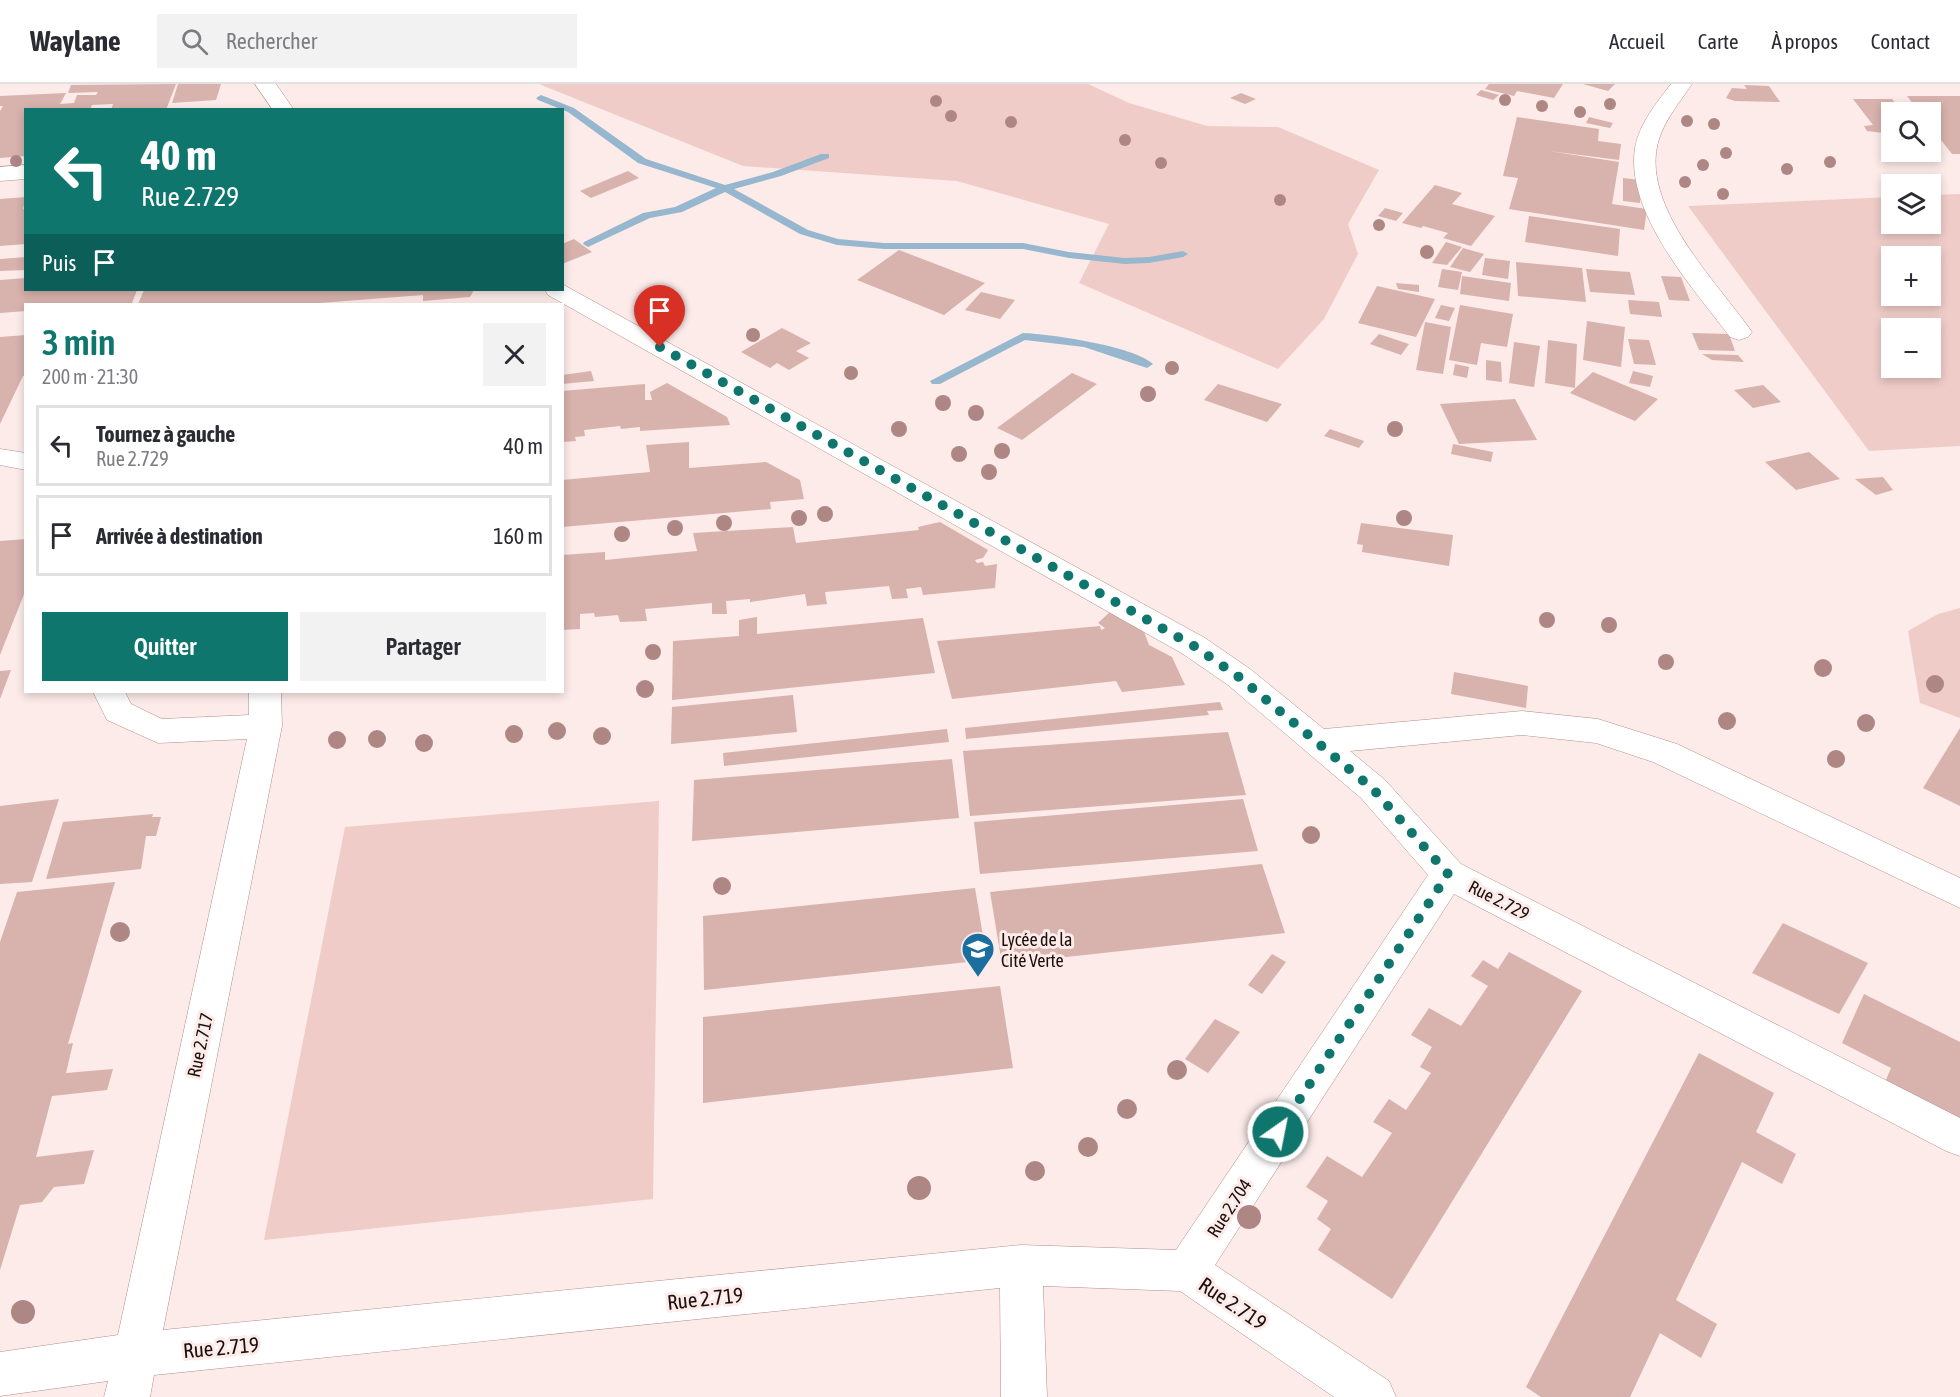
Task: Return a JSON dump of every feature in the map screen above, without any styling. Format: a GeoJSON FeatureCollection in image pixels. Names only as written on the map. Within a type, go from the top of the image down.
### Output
{"type":"FeatureCollection","features":[{"type":"Feature","properties":{"kind":"street"},"geometry":{"type":"LineString","coordinates":[[265,84],[283,108]]}},
{"type":"Feature","properties":{"kind":"street"},"geometry":{"type":"LineString","coordinates":[[1682,84],[1653,127],[1646,149],[1645,173],[1648,193],[1686,262],[1739,332]]}},
{"type":"Feature","properties":{"kind":"street"},"geometry":{"type":"LineString","coordinates":[[0,174],[24,172]]}},
{"type":"Feature","properties":{"kind":"street","name":"Rue 2.729"},"geometry":{"type":"LineString","coordinates":[[559,291],[1194,646],[1239,677],[1373,789],[1448,874],[1960,1137]]}},
{"type":"Feature","properties":{"kind":"street"},"geometry":{"type":"LineString","coordinates":[[109,693],[118,712],[158,731],[265,709]]}},
{"type":"Feature","properties":{"kind":"street","name":"Rue 2.717"},"geometry":{"type":"LineString","coordinates":[[127,1397],[265,709]]}},
{"type":"Feature","properties":{"kind":"street"},"geometry":{"type":"LineString","coordinates":[[1317,742],[1522,723],[1598,731],[1665,753],[1960,894]]}},
{"type":"Feature","properties":{"kind":"street","name":"Rue 2.704"},"geometry":{"type":"LineString","coordinates":[[1187,1271],[1448,874]]}},
{"type":"Feature","properties":{"kind":"street"},"geometry":{"type":"LineString","coordinates":[[1021,1266],[1024,1397]]}},
{"type":"Feature","properties":{"kind":"street","name":"Rue 2.719"},"geometry":{"type":"LineString","coordinates":[[0,1374],[136,1355],[1021,1266],[1187,1271],[1351,1391]]}},
{"type":"Feature","properties":{"kind":"shaded area"},"geometry":{"type":"Polygon","coordinates":[[[539,84],[1088,84],[1129,103],[1207,126],[1278,127],[1379,170],[1348,224],[1358,254],[1324,319],[1278,369],[1079,283],[1109,224],[957,181],[743,166],[539,84]]]}},
{"type":"Feature","properties":{"kind":"shaded area"},"geometry":{"type":"Polygon","coordinates":[[[1960,194],[1960,446],[1869,451],[1688,206],[1881,197],[1881,234],[1941,234],[1941,195],[1960,194]]]}},
{"type":"Feature","properties":{"kind":"shaded area"},"geometry":{"type":"Polygon","coordinates":[[[1960,608],[1960,718],[1920,703],[1908,631],[1938,614],[1960,608]]]}},
{"type":"Feature","properties":{"kind":"shaded area"},"geometry":{"type":"Polygon","coordinates":[[[659,801],[653,1199],[264,1240],[345,827],[659,801]]]}},
{"type":"Feature","properties":{"kind":"building"},"geometry":{"type":"Polygon","coordinates":[[[176,84],[167,108],[112,108],[113,104],[92,105],[91,108],[24,108],[24,156],[0,158],[0,111],[3,106],[0,106],[0,96],[66,93],[60,104],[74,103],[77,95],[96,95],[98,92],[68,93],[71,85],[176,84]]]}},
{"type":"Feature","properties":{"kind":"building"},"geometry":{"type":"Polygon","coordinates":[[[178,84],[221,84],[216,100],[172,103],[178,84]]]}},
{"type":"Feature","properties":{"kind":"building"},"geometry":{"type":"Polygon","coordinates":[[[1489,84],[1563,84],[1554,98],[1517,91],[1514,96],[1485,89],[1489,84]]]}},
{"type":"Feature","properties":{"kind":"building"},"geometry":{"type":"Polygon","coordinates":[[[1583,84],[1615,84],[1608,91],[1583,84]]]}},
{"type":"Feature","properties":{"kind":"building"},"geometry":{"type":"Polygon","coordinates":[[[1744,85],[1769,86],[1780,102],[1735,101],[1726,98],[1732,88],[1747,89],[1744,85]]]}},
{"type":"Feature","properties":{"kind":"building"},"geometry":{"type":"Polygon","coordinates":[[[1481,90],[1499,95],[1493,100],[1476,95],[1481,90]]]}},
{"type":"Feature","properties":{"kind":"building"},"geometry":{"type":"Polygon","coordinates":[[[1241,93],[1256,99],[1245,104],[1230,98],[1241,93]]]}},
{"type":"Feature","properties":{"kind":"building"},"geometry":{"type":"Polygon","coordinates":[[[1907,96],[1960,96],[1960,154],[1952,154],[1941,140],[1941,102],[1912,102],[1907,96]]]}},
{"type":"Feature","properties":{"kind":"building"},"geometry":{"type":"Polygon","coordinates":[[[1853,99],[1892,99],[1895,102],[1881,102],[1881,133],[1867,131],[1864,126],[1873,125],[1853,99]]]}},
{"type":"Feature","properties":{"kind":"building"},"geometry":{"type":"Polygon","coordinates":[[[1517,117],[1599,129],[1598,141],[1621,144],[1619,160],[1549,151],[1619,162],[1612,204],[1647,209],[1644,230],[1509,209],[1518,178],[1503,176],[1517,117]]]}},
{"type":"Feature","properties":{"kind":"building"},"geometry":{"type":"Polygon","coordinates":[[[1589,117],[1613,123],[1610,128],[1586,123],[1589,117]]]}},
{"type":"Feature","properties":{"kind":"building"},"geometry":{"type":"Polygon","coordinates":[[[628,171],[639,178],[591,198],[580,191],[628,171]]]}},
{"type":"Feature","properties":{"kind":"building"},"geometry":{"type":"Polygon","coordinates":[[[1623,178],[1640,180],[1640,203],[1623,201],[1623,178]]]}},
{"type":"Feature","properties":{"kind":"building"},"geometry":{"type":"Polygon","coordinates":[[[1435,185],[1462,193],[1452,204],[1495,216],[1471,246],[1443,238],[1448,233],[1402,223],[1435,185]]]}},
{"type":"Feature","properties":{"kind":"building"},"geometry":{"type":"Polygon","coordinates":[[[24,197],[24,244],[0,246],[0,199],[24,197]]]}},
{"type":"Feature","properties":{"kind":"building"},"geometry":{"type":"Polygon","coordinates":[[[1385,208],[1403,213],[1396,221],[1378,216],[1385,208]]]}},
{"type":"Feature","properties":{"kind":"building"},"geometry":{"type":"Polygon","coordinates":[[[1529,216],[1620,229],[1618,256],[1525,242],[1529,216]]]}},
{"type":"Feature","properties":{"kind":"building"},"geometry":{"type":"Polygon","coordinates":[[[574,239],[592,252],[564,263],[564,243],[574,239]]]}},
{"type":"Feature","properties":{"kind":"building"},"geometry":{"type":"Polygon","coordinates":[[[1446,242],[1462,247],[1447,265],[1432,263],[1446,242]]]}},
{"type":"Feature","properties":{"kind":"building"},"geometry":{"type":"Polygon","coordinates":[[[1463,248],[1484,254],[1470,272],[1450,267],[1463,248]]]}},
{"type":"Feature","properties":{"kind":"building"},"geometry":{"type":"Polygon","coordinates":[[[899,250],[985,283],[944,315],[857,280],[899,250]]]}},
{"type":"Feature","properties":{"kind":"building"},"geometry":{"type":"Polygon","coordinates":[[[24,257],[24,270],[0,271],[0,259],[24,257]]]}},
{"type":"Feature","properties":{"kind":"building"},"geometry":{"type":"Polygon","coordinates":[[[1485,258],[1510,261],[1508,279],[1482,275],[1485,258]]]}},
{"type":"Feature","properties":{"kind":"building"},"geometry":{"type":"Polygon","coordinates":[[[1516,262],[1582,268],[1586,302],[1518,296],[1516,262]]]}},
{"type":"Feature","properties":{"kind":"building"},"geometry":{"type":"Polygon","coordinates":[[[1442,269],[1462,272],[1458,290],[1438,287],[1442,269]]]}},
{"type":"Feature","properties":{"kind":"building"},"geometry":{"type":"Polygon","coordinates":[[[1586,269],[1630,272],[1635,295],[1590,292],[1586,269]]]}},
{"type":"Feature","properties":{"kind":"building"},"geometry":{"type":"Polygon","coordinates":[[[1462,276],[1511,283],[1509,301],[1460,294],[1462,276]]]}},
{"type":"Feature","properties":{"kind":"building"},"geometry":{"type":"Polygon","coordinates":[[[1661,276],[1681,277],[1690,301],[1669,300],[1661,276]]]}},
{"type":"Feature","properties":{"kind":"building"},"geometry":{"type":"Polygon","coordinates":[[[24,278],[24,291],[137,291],[132,303],[24,303],[24,311],[0,313],[0,280],[24,278]]]}},
{"type":"Feature","properties":{"kind":"building"},"geometry":{"type":"Polygon","coordinates":[[[1396,283],[1419,285],[1419,292],[1398,289],[1396,283]]]}},
{"type":"Feature","properties":{"kind":"building"},"geometry":{"type":"Polygon","coordinates":[[[1377,286],[1435,299],[1416,337],[1358,323],[1377,286]]]}},
{"type":"Feature","properties":{"kind":"building"},"geometry":{"type":"Polygon","coordinates":[[[144,291],[473,291],[470,297],[423,301],[423,295],[320,303],[138,303],[144,291]]]}},
{"type":"Feature","properties":{"kind":"building"},"geometry":{"type":"Polygon","coordinates":[[[981,292],[1015,300],[1000,319],[965,310],[981,292]]]}},
{"type":"Feature","properties":{"kind":"building"},"geometry":{"type":"Polygon","coordinates":[[[1628,300],[1659,302],[1662,317],[1630,314],[1628,300]]]}},
{"type":"Feature","properties":{"kind":"building"},"geometry":{"type":"Polygon","coordinates":[[[1441,305],[1455,308],[1449,321],[1435,318],[1441,305]]]}},
{"type":"Feature","properties":{"kind":"building"},"geometry":{"type":"Polygon","coordinates":[[[1460,305],[1513,314],[1507,347],[1481,343],[1477,365],[1449,360],[1460,305]]]}},
{"type":"Feature","properties":{"kind":"building"},"geometry":{"type":"Polygon","coordinates":[[[1587,321],[1625,327],[1621,367],[1583,360],[1587,321]]]}},
{"type":"Feature","properties":{"kind":"building"},"geometry":{"type":"Polygon","coordinates":[[[1425,322],[1451,327],[1443,374],[1416,370],[1425,322]]]}},
{"type":"Feature","properties":{"kind":"building"},"geometry":{"type":"Polygon","coordinates":[[[782,328],[811,343],[796,351],[809,358],[789,370],[777,363],[770,368],[741,352],[782,328]]]}},
{"type":"Feature","properties":{"kind":"building"},"geometry":{"type":"Polygon","coordinates":[[[1692,333],[1729,334],[1735,351],[1699,350],[1692,333]]]}},
{"type":"Feature","properties":{"kind":"building"},"geometry":{"type":"Polygon","coordinates":[[[1379,334],[1409,344],[1401,355],[1370,344],[1379,334]]]}},
{"type":"Feature","properties":{"kind":"building"},"geometry":{"type":"Polygon","coordinates":[[[24,335],[24,376],[0,424],[0,337],[24,335]]]}},
{"type":"Feature","properties":{"kind":"building"},"geometry":{"type":"Polygon","coordinates":[[[1628,339],[1649,340],[1656,365],[1634,364],[1628,339]]]}},
{"type":"Feature","properties":{"kind":"building"},"geometry":{"type":"Polygon","coordinates":[[[1548,340],[1577,344],[1575,388],[1545,383],[1548,340]]]}},
{"type":"Feature","properties":{"kind":"building"},"geometry":{"type":"Polygon","coordinates":[[[1514,342],[1540,346],[1534,387],[1509,383],[1514,342]]]}},
{"type":"Feature","properties":{"kind":"building"},"geometry":{"type":"Polygon","coordinates":[[[1702,354],[1738,355],[1744,362],[1712,360],[1702,354]]]}},
{"type":"Feature","properties":{"kind":"building"},"geometry":{"type":"Polygon","coordinates":[[[1486,360],[1501,362],[1502,382],[1486,380],[1486,360]]]}},
{"type":"Feature","properties":{"kind":"building"},"geometry":{"type":"Polygon","coordinates":[[[1455,364],[1469,367],[1467,378],[1453,375],[1455,364]]]}},
{"type":"Feature","properties":{"kind":"building"},"geometry":{"type":"Polygon","coordinates":[[[591,371],[594,381],[564,384],[564,375],[591,371]]]}},
{"type":"Feature","properties":{"kind":"building"},"geometry":{"type":"Polygon","coordinates":[[[1633,371],[1653,376],[1650,387],[1629,383],[1633,371]]]}},
{"type":"Feature","properties":{"kind":"building"},"geometry":{"type":"Polygon","coordinates":[[[1593,372],[1658,399],[1635,421],[1570,393],[1593,372]]]}},
{"type":"Feature","properties":{"kind":"building"},"geometry":{"type":"Polygon","coordinates":[[[1072,373],[1097,384],[1022,440],[997,428],[1072,373]]]}},
{"type":"Feature","properties":{"kind":"building"},"geometry":{"type":"Polygon","coordinates":[[[667,383],[727,417],[730,425],[640,431],[640,427],[621,429],[620,426],[584,430],[585,436],[575,437],[576,441],[564,442],[564,391],[645,384],[645,400],[652,400],[650,392],[667,383]]]}},
{"type":"Feature","properties":{"kind":"building"},"geometry":{"type":"Polygon","coordinates":[[[1218,384],[1282,404],[1267,422],[1204,400],[1218,384]]]}},
{"type":"Feature","properties":{"kind":"building"},"geometry":{"type":"Polygon","coordinates":[[[1763,385],[1781,402],[1753,408],[1734,390],[1763,385]]]}},
{"type":"Feature","properties":{"kind":"building"},"geometry":{"type":"Polygon","coordinates":[[[1515,399],[1537,440],[1459,444],[1440,404],[1515,399]]]}},
{"type":"Feature","properties":{"kind":"building"},"geometry":{"type":"Polygon","coordinates":[[[1330,429],[1364,441],[1359,448],[1324,436],[1330,429]]]}},
{"type":"Feature","properties":{"kind":"building"},"geometry":{"type":"Polygon","coordinates":[[[689,442],[689,468],[766,462],[800,480],[804,499],[770,502],[771,509],[564,527],[564,480],[650,472],[646,445],[689,442]]]}},
{"type":"Feature","properties":{"kind":"building"},"geometry":{"type":"Polygon","coordinates":[[[1453,444],[1493,452],[1491,462],[1451,454],[1453,444]]]}},
{"type":"Feature","properties":{"kind":"building"},"geometry":{"type":"Polygon","coordinates":[[[1809,452],[1840,479],[1796,490],[1765,462],[1809,452]]]}},
{"type":"Feature","properties":{"kind":"building"},"geometry":{"type":"Polygon","coordinates":[[[1883,477],[1893,490],[1876,495],[1855,479],[1883,477]]]}},
{"type":"Feature","properties":{"kind":"building"},"geometry":{"type":"Polygon","coordinates":[[[940,522],[988,550],[983,558],[975,560],[977,563],[983,562],[985,566],[997,564],[995,588],[923,595],[921,587],[906,589],[908,598],[892,599],[889,586],[825,592],[827,604],[807,606],[805,594],[750,602],[750,599],[726,601],[727,614],[712,614],[712,603],[645,609],[647,621],[620,622],[618,615],[595,617],[594,613],[580,614],[580,629],[564,630],[564,555],[605,552],[605,560],[697,551],[693,533],[793,527],[796,543],[919,530],[918,527],[940,522]]]}},
{"type":"Feature","properties":{"kind":"building"},"geometry":{"type":"Polygon","coordinates":[[[1361,523],[1453,535],[1449,566],[1362,552],[1363,545],[1357,544],[1361,523]]]}},
{"type":"Feature","properties":{"kind":"building"},"geometry":{"type":"Polygon","coordinates":[[[24,539],[24,594],[0,655],[0,541],[24,539]]]}},
{"type":"Feature","properties":{"kind":"building"},"geometry":{"type":"Polygon","coordinates":[[[1111,611],[1143,629],[1149,645],[1172,657],[1185,685],[1122,692],[1116,681],[952,699],[937,641],[1100,626],[1101,630],[1105,628],[1098,623],[1111,611]]]}},
{"type":"Feature","properties":{"kind":"building"},"geometry":{"type":"Polygon","coordinates":[[[757,617],[757,634],[923,618],[935,673],[672,700],[673,641],[739,636],[739,620],[757,617]]]}},
{"type":"Feature","properties":{"kind":"building"},"geometry":{"type":"Polygon","coordinates":[[[11,670],[0,699],[0,671],[11,670]]]}},
{"type":"Feature","properties":{"kind":"building"},"geometry":{"type":"Polygon","coordinates":[[[1454,672],[1528,686],[1526,708],[1451,694],[1454,672]]]}},
{"type":"Feature","properties":{"kind":"building"},"geometry":{"type":"Polygon","coordinates":[[[793,695],[797,732],[671,744],[672,707],[793,695]]]}},
{"type":"Feature","properties":{"kind":"building"},"geometry":{"type":"Polygon","coordinates":[[[1220,702],[1223,710],[1207,711],[1209,715],[966,739],[965,728],[1220,702]]]}},
{"type":"Feature","properties":{"kind":"building"},"geometry":{"type":"Polygon","coordinates":[[[1960,728],[1960,806],[1923,788],[1960,728]]]}},
{"type":"Feature","properties":{"kind":"building"},"geometry":{"type":"Polygon","coordinates":[[[947,729],[949,742],[724,766],[723,753],[947,729]]]}},
{"type":"Feature","properties":{"kind":"building"},"geometry":{"type":"Polygon","coordinates":[[[1228,732],[1246,795],[970,816],[963,751],[1228,732]]]}},
{"type":"Feature","properties":{"kind":"building"},"geometry":{"type":"Polygon","coordinates":[[[952,759],[959,818],[692,841],[694,780],[952,759]]]}},
{"type":"Feature","properties":{"kind":"building"},"geometry":{"type":"Polygon","coordinates":[[[59,799],[32,882],[0,884],[0,806],[59,799]]]}},
{"type":"Feature","properties":{"kind":"building"},"geometry":{"type":"Polygon","coordinates":[[[1243,799],[1258,851],[980,874],[974,822],[1243,799]]]}},
{"type":"Feature","properties":{"kind":"building"},"geometry":{"type":"Polygon","coordinates":[[[153,814],[152,817],[161,817],[156,836],[146,836],[141,869],[46,879],[63,822],[153,814]]]}},
{"type":"Feature","properties":{"kind":"building"},"geometry":{"type":"Polygon","coordinates":[[[1262,864],[1285,933],[1002,964],[990,892],[1262,864]]]}},
{"type":"Feature","properties":{"kind":"building"},"geometry":{"type":"Polygon","coordinates":[[[115,882],[68,1044],[73,1043],[66,1073],[113,1069],[107,1090],[52,1096],[36,1157],[94,1150],[84,1184],[54,1187],[42,1202],[20,1205],[0,1270],[0,942],[17,892],[115,882]]]}},
{"type":"Feature","properties":{"kind":"building"},"geometry":{"type":"Polygon","coordinates":[[[975,888],[987,960],[704,990],[703,916],[975,888]]]}},
{"type":"Feature","properties":{"kind":"building"},"geometry":{"type":"Polygon","coordinates":[[[1783,923],[1868,963],[1839,1014],[1752,973],[1783,923]]]}},
{"type":"Feature","properties":{"kind":"building"},"geometry":{"type":"Polygon","coordinates":[[[1509,952],[1582,991],[1392,1299],[1318,1250],[1331,1229],[1317,1219],[1328,1201],[1306,1187],[1327,1156],[1362,1177],[1392,1133],[1373,1122],[1389,1099],[1406,1110],[1431,1073],[1420,1067],[1432,1047],[1411,1035],[1429,1008],[1461,1026],[1488,986],[1471,976],[1483,960],[1498,969],[1509,952]]]}},
{"type":"Feature","properties":{"kind":"building"},"geometry":{"type":"Polygon","coordinates":[[[1272,954],[1286,962],[1262,994],[1248,985],[1272,954]]]}},
{"type":"Feature","properties":{"kind":"building"},"geometry":{"type":"Polygon","coordinates":[[[1000,986],[1013,1068],[703,1103],[703,1017],[1000,986]]]}},
{"type":"Feature","properties":{"kind":"building"},"geometry":{"type":"Polygon","coordinates":[[[1864,994],[1960,1042],[1960,1121],[1885,1082],[1891,1068],[1842,1043],[1864,994]]]}},
{"type":"Feature","properties":{"kind":"building"},"geometry":{"type":"Polygon","coordinates":[[[1215,1019],[1240,1032],[1208,1073],[1185,1059],[1215,1019]]]}},
{"type":"Feature","properties":{"kind":"building"},"geometry":{"type":"Polygon","coordinates":[[[1699,1053],[1774,1093],[1756,1132],[1796,1154],[1782,1184],[1742,1162],[1676,1300],[1717,1324],[1701,1358],[1660,1333],[1630,1397],[1541,1397],[1526,1387],[1699,1053]]]}},
{"type":"Feature","properties":{"kind":"waterway"},"geometry":{"type":"LineString","coordinates":[[541,98],[571,110],[642,161],[725,188]]}},
{"type":"Feature","properties":{"kind":"waterway"},"geometry":{"type":"LineString","coordinates":[[725,188],[777,174],[825,156]]}},
{"type":"Feature","properties":{"kind":"waterway"},"geometry":{"type":"LineString","coordinates":[[588,244],[647,215],[678,210],[725,188]]}},
{"type":"Feature","properties":{"kind":"waterway"},"geometry":{"type":"LineString","coordinates":[[725,188],[804,232],[837,242],[884,246],[1023,246],[1069,255],[1125,261],[1149,260],[1183,254]]}},
{"type":"Feature","properties":{"kind":"waterway"},"geometry":{"type":"LineString","coordinates":[[936,381],[1023,336],[1055,338],[1086,344],[1147,364]]}},
{"type":"Feature","properties":{"kind":"place","name":"Lycée de la Cité Verte"},"geometry":{"type":"Point","coordinates":[978,978]}},
{"type":"Feature","properties":{"kind":"route"},"geometry":{"type":"LineString","coordinates":[[660,347],[1194,646],[1239,677],[1373,789],[1448,874],[1278,1132]]}}]}
